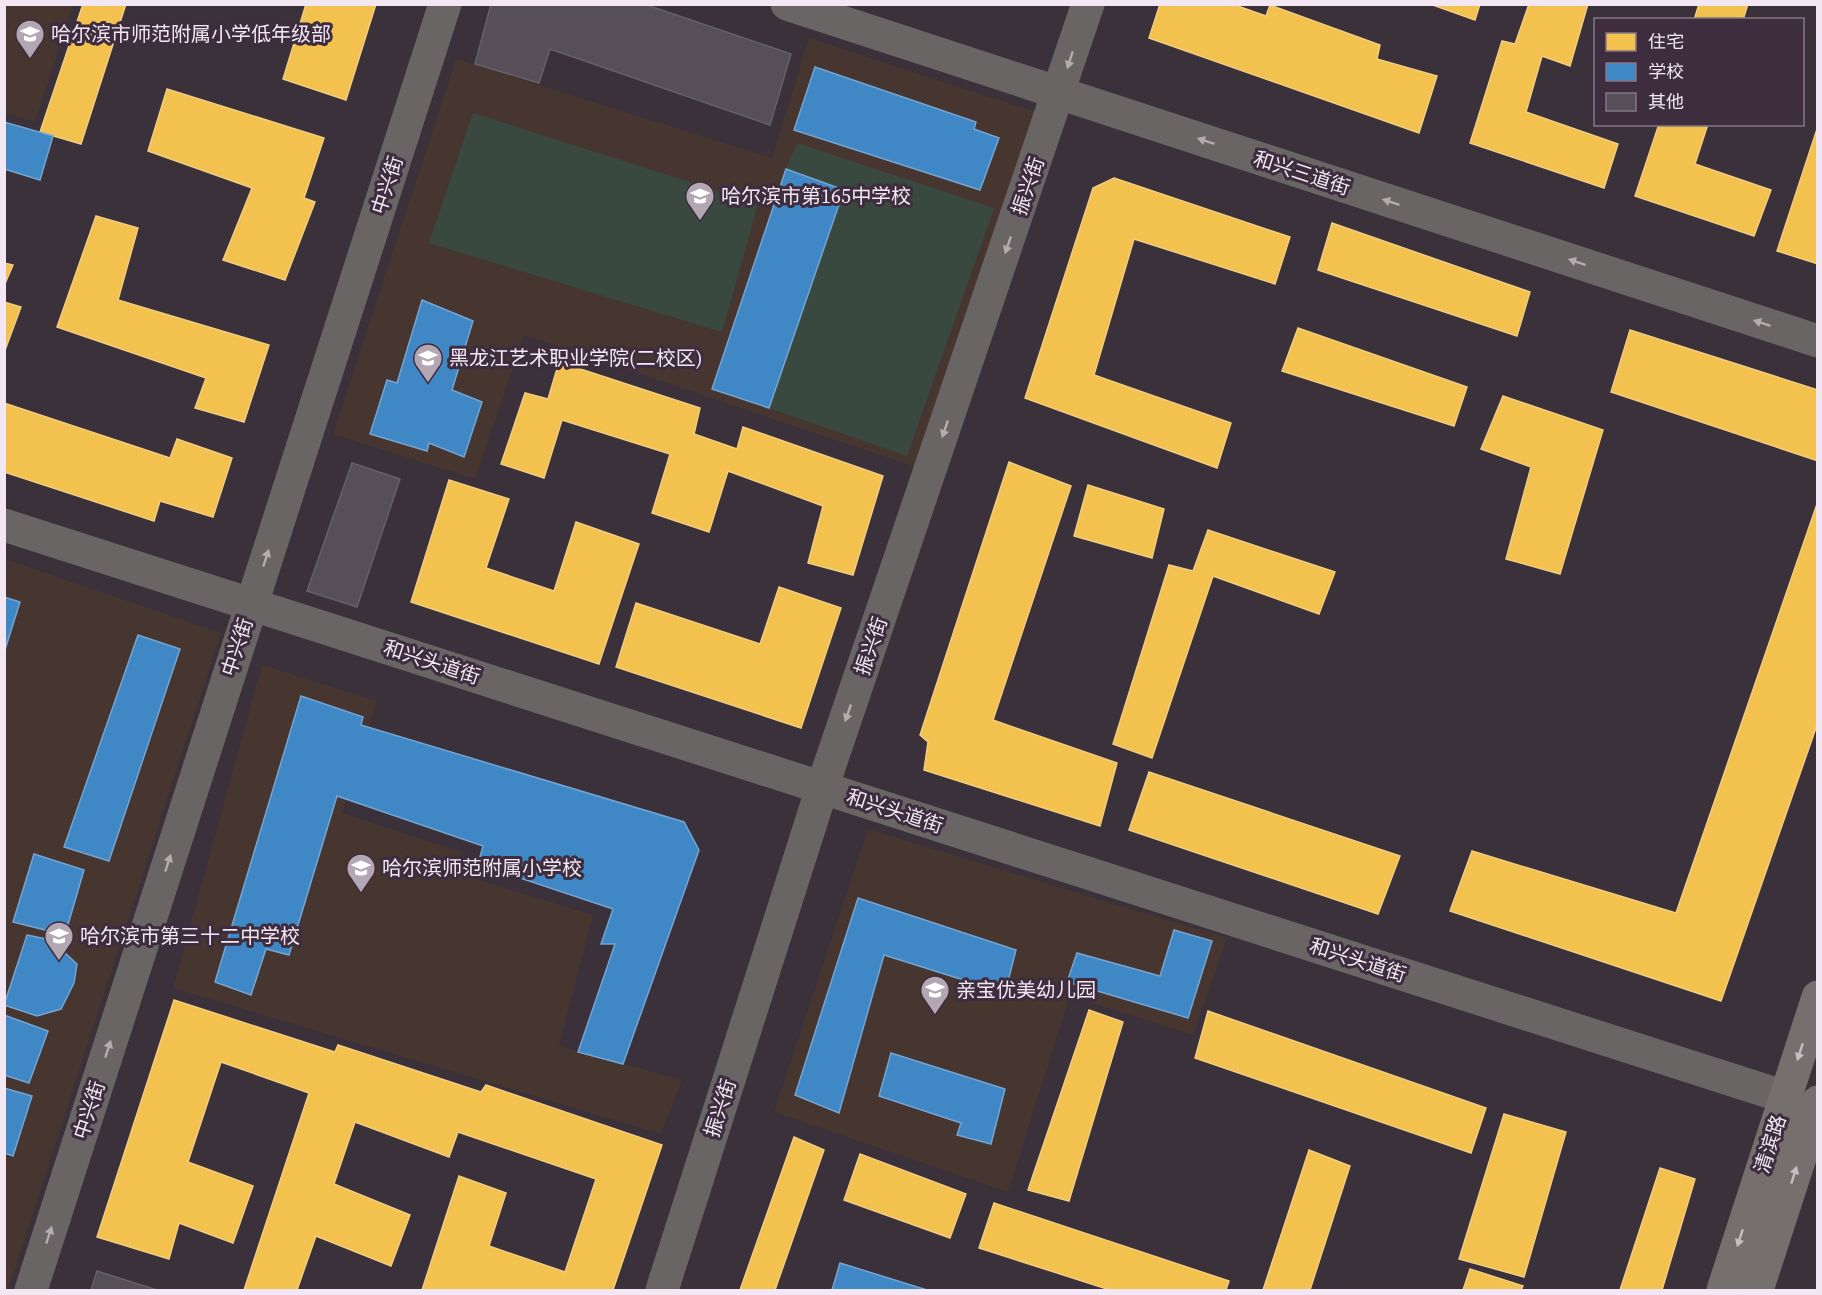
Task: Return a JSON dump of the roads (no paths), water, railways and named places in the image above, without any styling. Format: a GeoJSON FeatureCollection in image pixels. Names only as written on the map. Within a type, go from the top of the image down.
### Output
{"type":"FeatureCollection","features":[{"type":"Feature","properties":{"kind":"main road","name":"清滨路"},"geometry":{"type":"LineString","coordinates":[[1723,1290],[1818,997]]}},
{"type":"Feature","properties":{"kind":"main road","name":"清滨路"},"geometry":{"type":"LineString","coordinates":[[1756,1290],[1818,1102]]}},
{"type":"Feature","properties":{"kind":"street","name":"中兴街"},"geometry":{"type":"LineString","coordinates":[[31,1290],[445,4]]}},
{"type":"Feature","properties":{"kind":"street","name":"和兴三道街"},"geometry":{"type":"LineString","coordinates":[[787,4],[1818,341]]}},
{"type":"Feature","properties":{"kind":"street","name":"振兴街"},"geometry":{"type":"LineString","coordinates":[[662,1290],[822,788],[1060,94],[1088,4]]}},
{"type":"Feature","properties":{"kind":"street","name":"和兴头道街"},"geometry":{"type":"LineString","coordinates":[[4,525],[1785,1097]]}},
{"type":"Feature","properties":{"kind":"place","name":"哈尔滨市师范附属小学低年级部"},"geometry":{"type":"Point","coordinates":[30,60]}},
{"type":"Feature","properties":{"kind":"place","name":"哈尔滨市第165中学校"},"geometry":{"type":"Point","coordinates":[700,222]}},
{"type":"Feature","properties":{"kind":"place","name":"黑龙江艺术职业学院(二校区)"},"geometry":{"type":"Point","coordinates":[428,384]}},
{"type":"Feature","properties":{"kind":"place","name":"哈尔滨师范附属小学校"},"geometry":{"type":"Point","coordinates":[361,894]}},
{"type":"Feature","properties":{"kind":"place","name":"哈尔滨市第三十二中学校"},"geometry":{"type":"Point","coordinates":[59,962]}},
{"type":"Feature","properties":{"kind":"place","name":"亲宝优美幼儿园"},"geometry":{"type":"Point","coordinates":[935,1016]}}]}
